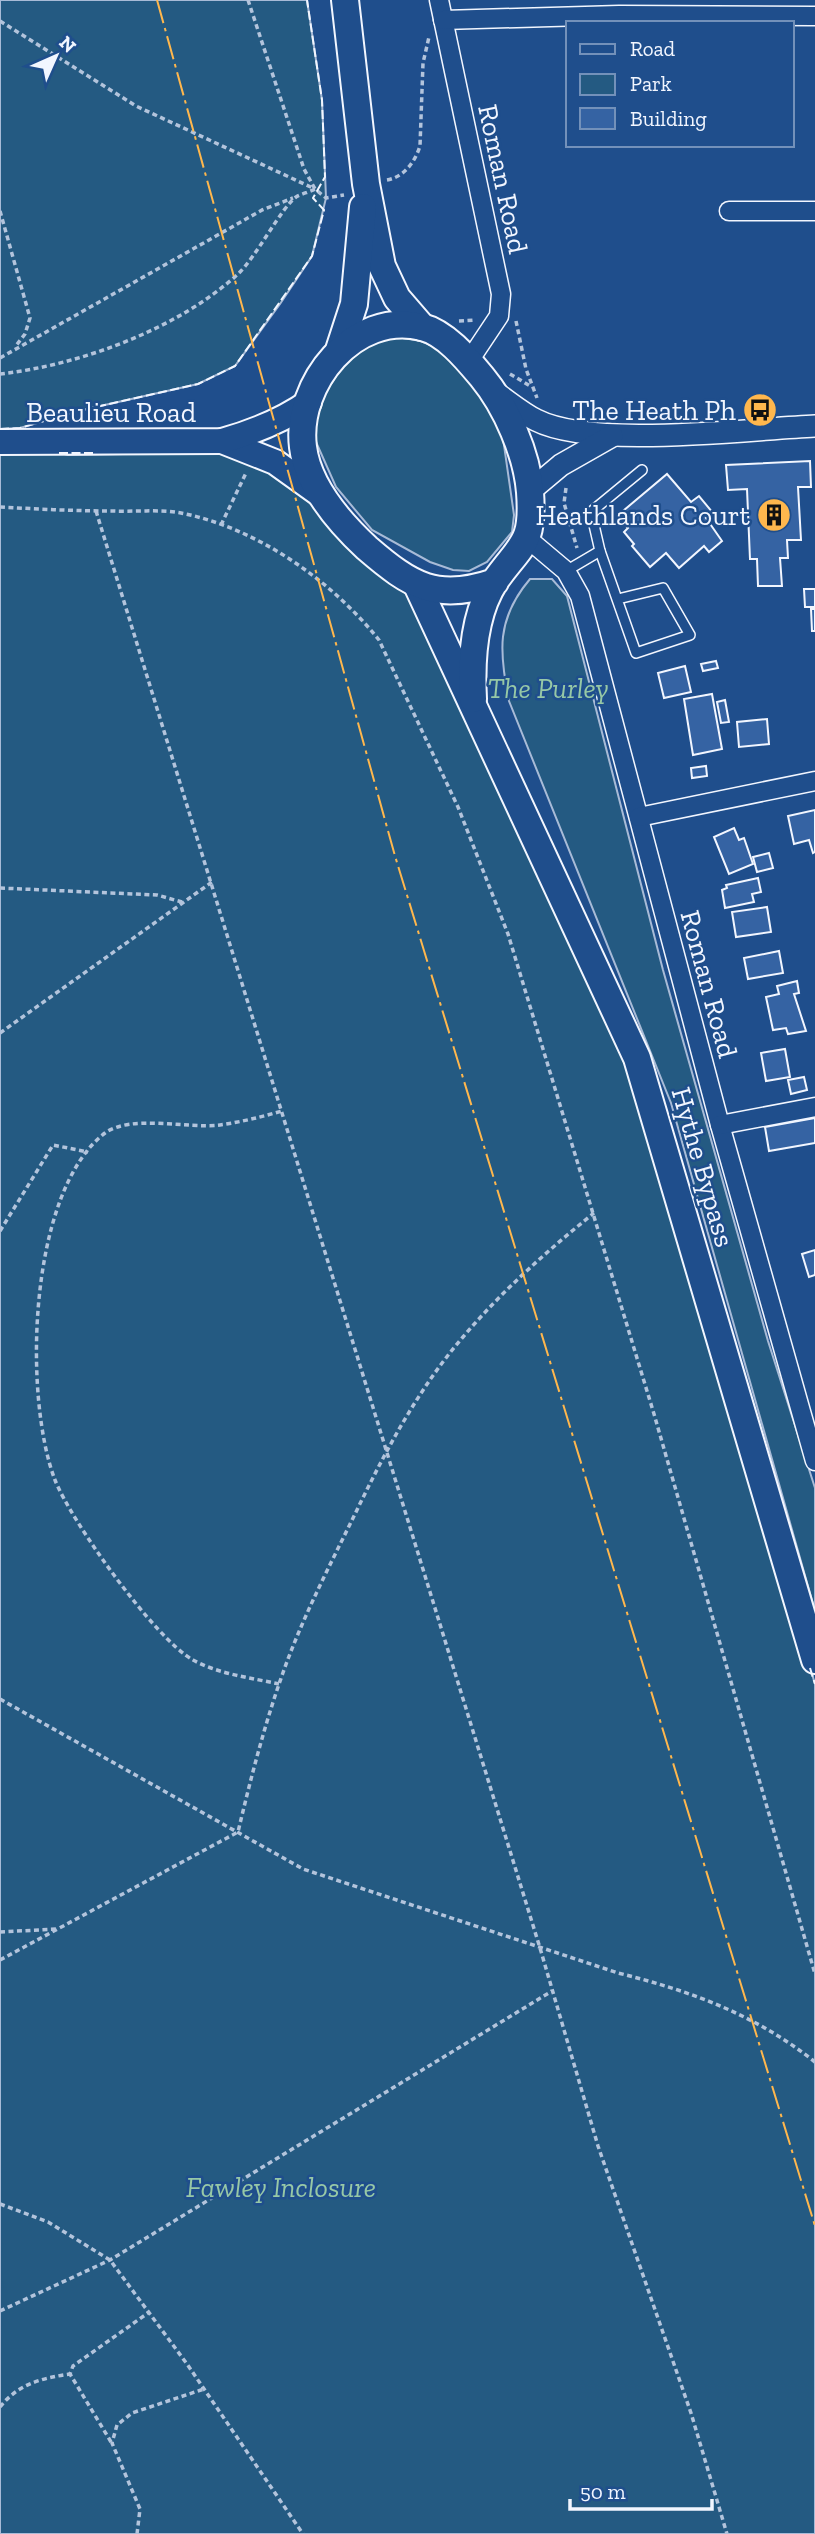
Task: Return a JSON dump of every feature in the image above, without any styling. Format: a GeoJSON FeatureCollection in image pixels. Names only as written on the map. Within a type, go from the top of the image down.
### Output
{"type":"FeatureCollection","features":[{"type":"Feature","properties":{"kind":"main road"},"geometry":{"type":"LineString","coordinates":[[345,0],[381,184],[383,266],[397,298],[422,327],[442,337],[468,361],[500,381],[530,491],[528,539],[495,582],[467,592],[443,592],[417,585],[366,546],[321,495],[310,472],[303,447],[303,425],[316,381],[339,350],[354,304],[381,184]]}},
{"type":"Feature","properties":{"kind":"main road"},"geometry":{"type":"LineString","coordinates":[[339,350],[382,327],[422,327]]}},
{"type":"Feature","properties":{"kind":"main road","name":"Beaulieu Road"},"geometry":{"type":"LineString","coordinates":[[0,442],[222,441],[256,431],[309,402]]}},
{"type":"Feature","properties":{"kind":"main road","name":"Beaulieu Road"},"geometry":{"type":"LineString","coordinates":[[222,441],[257,453],[302,480],[321,495]]}},
{"type":"Feature","properties":{"kind":"main road","name":"Hythe Bypass"},"geometry":{"type":"LineString","coordinates":[[475,713],[471,668],[475,640],[495,582]]}},
{"type":"Feature","properties":{"kind":"main road","name":"Hythe Bypass"},"geometry":{"type":"LineString","coordinates":[[417,585],[637,1058],[815,1660]]}},
{"type":"Feature","properties":{"kind":"street","name":"Roman Road"},"geometry":{"type":"LineString","coordinates":[[439,0],[501,293],[499,316],[468,361]]}},
{"type":"Feature","properties":{"kind":"street"},"geometry":{"type":"LineString","coordinates":[[443,20],[619,11],[815,16]]}},
{"type":"Feature","properties":{"kind":"street"},"geometry":{"type":"LineString","coordinates":[[729,211],[815,211]]}},
{"type":"Feature","properties":{"kind":"street"},"geometry":{"type":"LineString","coordinates":[[500,381],[536,420],[553,426],[612,436],[815,426]]}},
{"type":"Feature","properties":{"kind":"street"},"geometry":{"type":"LineString","coordinates":[[530,491],[561,465],[612,436]]}},
{"type":"Feature","properties":{"kind":"street","name":"Roman Road"},"geometry":{"type":"LineString","coordinates":[[528,539],[566,571],[580,596],[720,1125],[815,1461]]}},
{"type":"Feature","properties":{"kind":"street"},"geometry":{"type":"LineString","coordinates":[[639,817],[815,781]]}},
{"type":"Feature","properties":{"kind":"street"},"geometry":{"type":"LineString","coordinates":[[720,1125],[815,1107]]}},
{"type":"Feature","properties":{"kind":"lane"},"geometry":{"type":"LineString","coordinates":[[622,598],[663,588],[690,635],[636,653],[600,551],[591,512],[642,470]]}},
{"type":"Feature","properties":{"kind":"lane"},"geometry":{"type":"LineString","coordinates":[[566,571],[600,551]]}},
{"type":"Feature","properties":{"kind":"path"},"geometry":{"type":"LineString","coordinates":[[248,0],[304,169],[315,189]]}},
{"type":"Feature","properties":{"kind":"path"},"geometry":{"type":"LineString","coordinates":[[381,184],[405,171],[416,158],[420,146],[425,47],[432,30],[443,20]]}},
{"type":"Feature","properties":{"kind":"path"},"geometry":{"type":"LineString","coordinates":[[0,21],[136,106],[315,189],[326,198]]}},
{"type":"Feature","properties":{"kind":"path"},"geometry":{"type":"LineString","coordinates":[[0,358],[262,210],[315,189]]}},
{"type":"Feature","properties":{"kind":"path"},"geometry":{"type":"LineString","coordinates":[[0,374],[56,364],[107,348],[151,330],[198,302],[238,274],[294,198]]}},
{"type":"Feature","properties":{"kind":"path"},"geometry":{"type":"LineString","coordinates":[[0,211],[30,318],[25,334],[14,348]]}},
{"type":"Feature","properties":{"kind":"path"},"geometry":{"type":"LineString","coordinates":[[501,293],[513,308],[532,387],[543,405]]}},
{"type":"Feature","properties":{"kind":"path"},"geometry":{"type":"LineString","coordinates":[[451,318],[466,323],[481,316]]}},
{"type":"Feature","properties":{"kind":"path"},"geometry":{"type":"LineString","coordinates":[[500,381],[532,387]]}},
{"type":"Feature","properties":{"kind":"path"},"geometry":{"type":"LineString","coordinates":[[221,525],[257,453]]}},
{"type":"Feature","properties":{"kind":"path"},"geometry":{"type":"LineString","coordinates":[[0,507],[178,512],[221,525],[276,552],[311,575],[360,617],[379,640],[425,733],[481,859],[508,934],[594,1213],[815,1974]]}},
{"type":"Feature","properties":{"kind":"path"},"geometry":{"type":"LineString","coordinates":[[96,511],[213,882],[386,1454],[540,1948],[597,2146],[691,2413],[727,2534]]}},
{"type":"Feature","properties":{"kind":"path"},"geometry":{"type":"LineString","coordinates":[[0,1033],[213,882]]}},
{"type":"Feature","properties":{"kind":"path"},"geometry":{"type":"LineString","coordinates":[[0,888],[157,895],[184,902]]}},
{"type":"Feature","properties":{"kind":"path"},"geometry":{"type":"LineString","coordinates":[[279,1684],[194,1660],[175,1647],[113,1572],[55,1480],[37,1392],[43,1256],[69,1181],[88,1152],[106,1133],[122,1125],[218,1125],[282,1111]]}},
{"type":"Feature","properties":{"kind":"path"},"geometry":{"type":"LineString","coordinates":[[0,1231],[53,1144],[88,1152]]}},
{"type":"Feature","properties":{"kind":"path"},"geometry":{"type":"LineString","coordinates":[[0,1960],[238,1832],[279,1684],[324,1577],[386,1454],[424,1388],[461,1338],[516,1280],[594,1213]]}},
{"type":"Feature","properties":{"kind":"path"},"geometry":{"type":"LineString","coordinates":[[0,1699],[303,1869],[540,1948],[670,1986],[733,2010],[784,2037],[815,2062]]}},
{"type":"Feature","properties":{"kind":"path"},"geometry":{"type":"LineString","coordinates":[[0,1932],[60,1929]]}},
{"type":"Feature","properties":{"kind":"path"},"geometry":{"type":"LineString","coordinates":[[0,2311],[110,2260],[552,1991]]}},
{"type":"Feature","properties":{"kind":"path"},"geometry":{"type":"LineString","coordinates":[[0,2204],[48,2222],[110,2260],[204,2389],[303,2534]]}},
{"type":"Feature","properties":{"kind":"path"},"geometry":{"type":"LineString","coordinates":[[70,2374],[74,2366],[148,2313]]}},
{"type":"Feature","properties":{"kind":"path"},"geometry":{"type":"LineString","coordinates":[[0,2407],[9,2395],[37,2379],[70,2374]]}},
{"type":"Feature","properties":{"kind":"path"},"geometry":{"type":"LineString","coordinates":[[70,2374],[111,2443],[140,2509],[137,2534]]}},
{"type":"Feature","properties":{"kind":"path"},"geometry":{"type":"LineString","coordinates":[[111,2443],[117,2425],[132,2413],[204,2389]]}},
{"type":"Feature","properties":{"kind":"green space"},"geometry":{"type":"Polygon","coordinates":[[[0,0],[307,0],[322,100],[326,198],[312,256],[235,366],[198,384],[78,411],[20,428],[0,429],[0,0]]]}},
{"type":"Feature","properties":{"kind":"green space"},"geometry":{"type":"Polygon","coordinates":[[[397,337],[421,341],[437,348],[452,360],[483,398],[503,438],[514,515],[512,532],[487,562],[469,571],[453,570],[430,562],[372,530],[336,487],[312,433],[313,413],[342,366],[373,342],[397,337]]]}},
{"type":"Feature","properties":{"kind":"green space","name":"Fawley Inclosure"},"geometry":{"type":"Polygon","coordinates":[[[0,449],[49,450],[68,455],[234,452],[274,469],[410,595],[638,1088],[815,1684],[815,2534],[0,2534],[0,449]]]}},
{"type":"Feature","properties":{"kind":"green space","name":"The Purley"},"geometry":{"type":"Polygon","coordinates":[[[530,579],[552,579],[567,596],[663,970],[768,1341],[815,1488],[815,1611],[671,1103],[509,701],[503,667],[503,637],[511,608],[530,579]]]}},
{"type":"Feature","properties":{"kind":"building","name":"Heathlands Court"},"geometry":{"type":"Polygon","coordinates":[[[810,461],[811,487],[798,487],[801,540],[787,540],[788,558],[780,558],[782,586],[758,586],[757,559],[750,559],[747,489],[728,490],[726,465],[810,461]]]}},
{"type":"Feature","properties":{"kind":"building"},"geometry":{"type":"Polygon","coordinates":[[[667,474],[691,502],[699,496],[713,513],[706,518],[722,541],[709,552],[704,546],[679,568],[666,553],[650,567],[632,546],[634,544],[624,532],[628,528],[617,516],[667,474]]]}},
{"type":"Feature","properties":{"kind":"building"},"geometry":{"type":"Polygon","coordinates":[[[804,589],[815,589],[815,607],[805,607],[804,589]]]}},
{"type":"Feature","properties":{"kind":"building"},"geometry":{"type":"Polygon","coordinates":[[[811,609],[815,609],[815,631],[812,631],[811,609]]]}},
{"type":"Feature","properties":{"kind":"building"},"geometry":{"type":"Polygon","coordinates":[[[716,661],[718,668],[703,671],[701,664],[716,661]]]}},
{"type":"Feature","properties":{"kind":"building"},"geometry":{"type":"Polygon","coordinates":[[[685,666],[691,692],[664,698],[658,673],[685,666]]]}},
{"type":"Feature","properties":{"kind":"building"},"geometry":{"type":"Polygon","coordinates":[[[712,694],[722,749],[693,755],[684,699],[712,694]]]}},
{"type":"Feature","properties":{"kind":"building"},"geometry":{"type":"Polygon","coordinates":[[[725,700],[729,722],[721,723],[717,702],[725,700]]]}},
{"type":"Feature","properties":{"kind":"building"},"geometry":{"type":"Polygon","coordinates":[[[767,719],[769,744],[739,747],[737,722],[767,719]]]}},
{"type":"Feature","properties":{"kind":"building"},"geometry":{"type":"Polygon","coordinates":[[[706,766],[707,776],[692,778],[691,768],[706,766]]]}},
{"type":"Feature","properties":{"kind":"building"},"geometry":{"type":"Polygon","coordinates":[[[815,810],[813,853],[809,840],[794,844],[788,816],[815,810]]]}},
{"type":"Feature","properties":{"kind":"building"},"geometry":{"type":"Polygon","coordinates":[[[734,828],[739,840],[744,838],[753,864],[729,874],[714,837],[734,828]]]}},
{"type":"Feature","properties":{"kind":"building"},"geometry":{"type":"Polygon","coordinates":[[[769,853],[773,868],[757,872],[753,857],[769,853]]]}},
{"type":"Feature","properties":{"kind":"building"},"geometry":{"type":"Polygon","coordinates":[[[758,878],[761,892],[752,894],[754,902],[725,908],[722,890],[727,888],[726,885],[758,878]]]}},
{"type":"Feature","properties":{"kind":"building"},"geometry":{"type":"Polygon","coordinates":[[[767,907],[771,932],[736,937],[732,912],[767,907]]]}},
{"type":"Feature","properties":{"kind":"building"},"geometry":{"type":"Polygon","coordinates":[[[779,951],[783,973],[748,979],[744,958],[779,951]]]}},
{"type":"Feature","properties":{"kind":"building"},"geometry":{"type":"Polygon","coordinates":[[[797,981],[799,993],[794,994],[806,1031],[788,1034],[786,1028],[773,1030],[766,997],[779,994],[777,986],[797,981]]]}},
{"type":"Feature","properties":{"kind":"building"},"geometry":{"type":"Polygon","coordinates":[[[785,1049],[790,1077],[766,1081],[761,1053],[785,1049]]]}},
{"type":"Feature","properties":{"kind":"building"},"geometry":{"type":"Polygon","coordinates":[[[804,1077],[807,1090],[791,1094],[788,1080],[804,1077]]]}},
{"type":"Feature","properties":{"kind":"building"},"geometry":{"type":"Polygon","coordinates":[[[815,1118],[815,1143],[769,1151],[765,1127],[815,1118]]]}},
{"type":"Feature","properties":{"kind":"building"},"geometry":{"type":"Polygon","coordinates":[[[815,1250],[815,1275],[809,1277],[802,1254],[815,1250]]]}},
{"type":"Feature","properties":{"kind":"fence"},"geometry":{"type":"LineString","coordinates":[[0,429],[20,428],[78,411],[198,384],[235,366],[312,256],[324,210],[313,198],[325,177],[322,100],[307,0]]}},
{"type":"Feature","properties":{"kind":"fence"},"geometry":{"type":"LineString","coordinates":[[59,453],[94,453]]}},
{"type":"Feature","properties":{"kind":"fence"},"geometry":{"type":"LineString","coordinates":[[810,1668],[815,1684]]}},
{"type":"Feature","properties":{"kind":"power"},"geometry":{"type":"LineString","coordinates":[[157,0],[395,856],[815,2226]]}},
{"type":"Feature","properties":{"kind":"place","name":"The Heath Ph"},"geometry":{"type":"Point","coordinates":[760,410]}},
{"type":"Feature","properties":{"kind":"place","name":"Heathlands Court"},"geometry":{"type":"Point","coordinates":[774,515]}}]}
